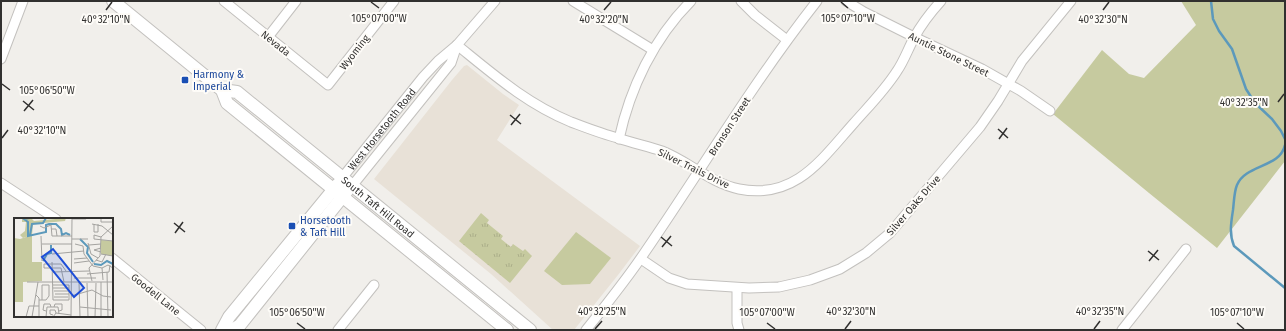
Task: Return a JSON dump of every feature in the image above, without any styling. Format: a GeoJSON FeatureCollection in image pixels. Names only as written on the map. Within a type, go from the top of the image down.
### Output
{"type":"FeatureCollection","features":[{"type":"Feature","properties":{"kind":"main road","name":"South Taft Hill Road"},"geometry":{"type":"LineString","coordinates":[[113,1],[222,90],[227,103],[507,330]]}},
{"type":"Feature","properties":{"kind":"main road","name":"South Taft Hill Road"},"geometry":{"type":"LineString","coordinates":[[222,90],[236,92],[530,330]]}},
{"type":"Feature","properties":{"kind":"main road","name":"West Horsetooth Road"},"geometry":{"type":"LineString","coordinates":[[222,330],[229,318],[347,182]]}},
{"type":"Feature","properties":{"kind":"main road","name":"West Horsetooth Road"},"geometry":{"type":"LineString","coordinates":[[232,330],[240,325],[338,193]]}},
{"type":"Feature","properties":{"kind":"street"},"geometry":{"type":"LineString","coordinates":[[1,59],[23,1]]}},
{"type":"Feature","properties":{"kind":"street","name":"Nevada"},"geometry":{"type":"LineString","coordinates":[[224,1],[328,85]]}},
{"type":"Feature","properties":{"kind":"street"},"geometry":{"type":"LineString","coordinates":[[268,37],[296,1]]}},
{"type":"Feature","properties":{"kind":"street","name":"Wyoming"},"geometry":{"type":"LineString","coordinates":[[328,85],[394,1]]}},
{"type":"Feature","properties":{"kind":"street","name":"West Horsetooth Road"},"geometry":{"type":"LineString","coordinates":[[347,182],[451,63],[457,46],[495,1]]}},
{"type":"Feature","properties":{"kind":"street"},"geometry":{"type":"LineString","coordinates":[[573,1],[653,50]]}},
{"type":"Feature","properties":{"kind":"street"},"geometry":{"type":"LineString","coordinates":[[619,139],[630,98],[641,73],[653,50],[690,1]]}},
{"type":"Feature","properties":{"kind":"street"},"geometry":{"type":"LineString","coordinates":[[741,1],[755,15],[787,40]]}},
{"type":"Feature","properties":{"kind":"street","name":"Bronson Street"},"geometry":{"type":"LineString","coordinates":[[586,330],[641,259],[759,80],[817,1]]}},
{"type":"Feature","properties":{"kind":"street","name":"Auntie Stone Street"},"geometry":{"type":"LineString","coordinates":[[846,1],[864,12],[976,66],[1009,84],[1050,111]]}},
{"type":"Feature","properties":{"kind":"street","name":"Silver Trails Drive"},"geometry":{"type":"LineString","coordinates":[[457,46],[504,84],[529,100],[570,121],[595,131],[674,156],[726,185],[749,190],[770,190],[781,187],[803,176],[820,161],[888,84],[904,59],[914,37],[941,1]]}},
{"type":"Feature","properties":{"kind":"street","name":"Silver Oaks Drive"},"geometry":{"type":"LineString","coordinates":[[641,259],[669,278],[687,284],[737,288],[779,287],[810,280],[840,269],[866,254],[890,233],[980,127],[1009,84],[1022,61],[1071,1]]}},
{"type":"Feature","properties":{"kind":"street"},"geometry":{"type":"LineString","coordinates":[[1,183],[54,218]]}},
{"type":"Feature","properties":{"kind":"street"},"geometry":{"type":"LineString","coordinates":[[1122,330],[1186,248]]}},
{"type":"Feature","properties":{"kind":"street","name":"Goodell Lane"},"geometry":{"type":"LineString","coordinates":[[113,259],[201,330]]}},
{"type":"Feature","properties":{"kind":"street"},"geometry":{"type":"LineString","coordinates":[[338,330],[374,285]]}},
{"type":"Feature","properties":{"kind":"street"},"geometry":{"type":"LineString","coordinates":[[737,288],[738,330]]}},
{"type":"Feature","properties":{"kind":"shaded area"},"geometry":{"type":"Polygon","coordinates":[[[467,65],[519,105],[497,140],[640,246],[574,330],[553,330],[491,274],[374,179],[452,80],[464,66],[467,65]]]}},
{"type":"Feature","properties":{"kind":"green space"},"geometry":{"type":"Polygon","coordinates":[[[1181,1],[1285,1],[1285,161],[1217,248],[1053,114],[1102,50],[1129,74],[1144,78],[1196,25],[1181,1]]]}},
{"type":"Feature","properties":{"kind":"green space"},"geometry":{"type":"Polygon","coordinates":[[[481,213],[489,220],[487,223],[503,236],[501,239],[511,247],[513,244],[523,251],[525,249],[532,256],[510,283],[459,241],[481,213]]]}},
{"type":"Feature","properties":{"kind":"green space"},"geometry":{"type":"Polygon","coordinates":[[[576,232],[611,258],[590,284],[562,285],[544,271],[576,232]]]}},
{"type":"Feature","properties":{"kind":"waterway"},"geometry":{"type":"LineString","coordinates":[[1211,1],[1213,19],[1219,31],[1232,49],[1246,89],[1255,103],[1272,119],[1285,139]]}},
{"type":"Feature","properties":{"kind":"waterway"},"geometry":{"type":"LineString","coordinates":[[1285,145],[1277,158],[1241,178],[1237,185],[1235,194],[1231,228],[1231,237],[1234,246],[1285,288]]}},
{"type":"Feature","properties":{"kind":"place","name":"Harmony & Imperial"},"geometry":{"type":"Point","coordinates":[185,80]}},
{"type":"Feature","properties":{"kind":"place","name":"Horsetooth & Taft Hill"},"geometry":{"type":"Point","coordinates":[292,226]}}]}
